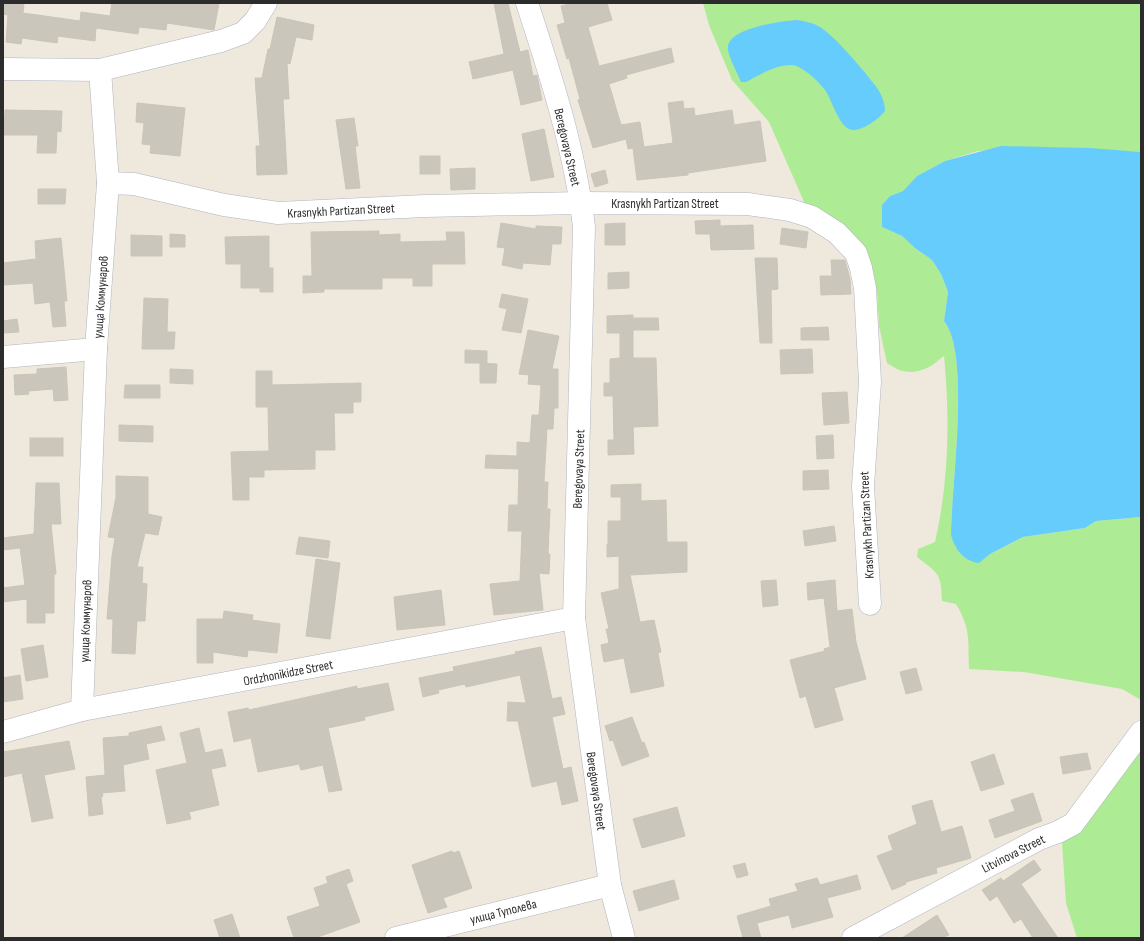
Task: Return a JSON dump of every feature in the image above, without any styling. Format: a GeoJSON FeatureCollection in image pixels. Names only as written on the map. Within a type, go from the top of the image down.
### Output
{"type":"FeatureCollection","features":[{"type":"Feature","properties":{"kind":"street"},"geometry":{"type":"LineString","coordinates":[[3,70],[100,70],[221,41],[243,33],[255,21],[266,3]]}},
{"type":"Feature","properties":{"kind":"street","name":"Beregovaya Street"},"geometry":{"type":"LineString","coordinates":[[527,3],[561,113],[581,203],[584,227],[574,618],[610,885],[624,938]]}},
{"type":"Feature","properties":{"kind":"street","name":"улица Коммунаров"},"geometry":{"type":"LineString","coordinates":[[82,710],[96,349],[108,183],[100,70]]}},
{"type":"Feature","properties":{"kind":"street","name":"Krasnykh Partizan Street"},"geometry":{"type":"LineString","coordinates":[[108,183],[145,185],[224,205],[278,213],[426,206],[581,203],[748,204],[790,210],[812,217],[837,233],[856,253],[865,288],[869,352],[869,407],[863,486],[870,604]]}},
{"type":"Feature","properties":{"kind":"street"},"geometry":{"type":"LineString","coordinates":[[3,357],[96,349]]}},
{"type":"Feature","properties":{"kind":"street","name":"Ordzhonikidze Street"},"geometry":{"type":"LineString","coordinates":[[3,732],[82,710],[574,618]]}},
{"type":"Feature","properties":{"kind":"street","name":"Litvinova Street"},"geometry":{"type":"LineString","coordinates":[[853,938],[1039,839],[1058,832],[1073,824],[1141,732]]}},
{"type":"Feature","properties":{"kind":"street","name":"улица Туполева"},"geometry":{"type":"LineString","coordinates":[[396,938],[610,885]]}},
{"type":"Feature","properties":{"kind":"green space"},"geometry":{"type":"Polygon","coordinates":[[[703,3],[1141,3],[1141,152],[1045,147],[978,151],[945,161],[917,176],[903,191],[890,196],[882,205],[882,227],[902,236],[915,248],[932,260],[941,274],[948,292],[944,321],[952,338],[956,362],[958,391],[958,423],[951,535],[978,563],[990,554],[1023,537],[1085,528],[1096,521],[1141,517],[1141,700],[1122,689],[1024,672],[969,669],[968,635],[961,613],[956,604],[942,601],[941,584],[937,574],[917,557],[918,549],[935,542],[940,519],[946,473],[947,449],[947,402],[944,356],[923,370],[912,372],[902,371],[887,363],[879,326],[877,291],[867,256],[805,204],[769,122],[732,80],[709,25],[703,3]]]}},
{"type":"Feature","properties":{"kind":"green space"},"geometry":{"type":"Polygon","coordinates":[[[1141,749],[1141,938],[1077,938],[1066,903],[1062,842],[1141,749]]]}},
{"type":"Feature","properties":{"kind":"water"},"geometry":{"type":"Polygon","coordinates":[[[797,20],[815,24],[820,27],[842,47],[866,74],[879,91],[884,102],[885,111],[878,118],[863,128],[853,130],[849,129],[842,122],[825,90],[808,73],[794,65],[780,66],[762,73],[746,82],[741,82],[729,54],[729,42],[735,36],[755,27],[797,20]]]}},
{"type":"Feature","properties":{"kind":"water"},"geometry":{"type":"Polygon","coordinates":[[[1001,146],[1090,148],[1141,152],[1141,517],[1096,521],[1085,528],[1023,537],[990,554],[979,563],[968,560],[960,554],[951,535],[958,423],[958,391],[956,362],[952,338],[944,321],[948,292],[941,274],[932,260],[915,248],[902,236],[882,227],[882,205],[890,196],[903,191],[917,176],[945,161],[1001,146]]]}},
{"type":"Feature","properties":{"kind":"building"},"geometry":{"type":"Polygon","coordinates":[[[3,3],[24,3],[23,13],[80,21],[81,12],[110,16],[112,3],[219,3],[214,30],[167,23],[166,30],[139,27],[138,34],[96,28],[95,41],[58,36],[57,43],[22,38],[21,44],[6,42],[8,15],[3,14],[3,3]]]}},
{"type":"Feature","properties":{"kind":"building"},"geometry":{"type":"Polygon","coordinates":[[[494,3],[508,3],[520,52],[528,50],[533,76],[537,75],[542,100],[521,105],[513,70],[473,79],[469,62],[504,54],[494,3]]]}},
{"type":"Feature","properties":{"kind":"building"},"geometry":{"type":"Polygon","coordinates":[[[573,3],[607,3],[612,20],[588,27],[599,66],[671,48],[674,62],[626,75],[627,78],[609,84],[621,125],[640,122],[644,147],[673,143],[668,103],[683,101],[684,109],[694,108],[695,116],[732,110],[734,125],[760,121],[766,161],[688,173],[688,175],[637,180],[633,148],[628,149],[626,139],[593,148],[578,100],[580,99],[569,58],[567,59],[557,25],[565,23],[561,6],[573,3]]]}},
{"type":"Feature","properties":{"kind":"building"},"geometry":{"type":"Polygon","coordinates":[[[277,17],[314,25],[312,40],[296,37],[290,64],[287,63],[289,99],[283,99],[287,174],[257,175],[256,146],[260,146],[255,78],[262,78],[277,17]]]}},
{"type":"Feature","properties":{"kind":"building"},"geometry":{"type":"Polygon","coordinates":[[[137,103],[185,108],[180,156],[150,153],[151,145],[142,144],[144,123],[136,122],[137,103]]]}},
{"type":"Feature","properties":{"kind":"building"},"geometry":{"type":"Polygon","coordinates":[[[5,110],[62,111],[61,132],[57,131],[56,153],[37,153],[38,135],[4,135],[5,110]]]}},
{"type":"Feature","properties":{"kind":"building"},"geometry":{"type":"Polygon","coordinates":[[[354,118],[358,146],[355,146],[360,188],[346,189],[336,120],[354,118]]]}},
{"type":"Feature","properties":{"kind":"building"},"geometry":{"type":"Polygon","coordinates":[[[544,129],[554,177],[531,181],[522,134],[544,129]]]}},
{"type":"Feature","properties":{"kind":"building"},"geometry":{"type":"Polygon","coordinates":[[[420,156],[440,156],[440,174],[420,174],[420,156]]]}},
{"type":"Feature","properties":{"kind":"building"},"geometry":{"type":"Polygon","coordinates":[[[475,168],[475,189],[451,190],[450,169],[475,168]]]}},
{"type":"Feature","properties":{"kind":"building"},"geometry":{"type":"Polygon","coordinates":[[[605,170],[608,183],[595,187],[591,174],[605,170]]]}},
{"type":"Feature","properties":{"kind":"building"},"geometry":{"type":"Polygon","coordinates":[[[38,189],[66,189],[65,204],[38,204],[38,189]]]}},
{"type":"Feature","properties":{"kind":"building"},"geometry":{"type":"Polygon","coordinates":[[[720,220],[720,226],[753,225],[754,249],[711,250],[710,234],[696,234],[695,221],[720,220]]]}},
{"type":"Feature","properties":{"kind":"building"},"geometry":{"type":"Polygon","coordinates":[[[501,223],[536,229],[536,226],[562,227],[561,244],[552,244],[550,265],[523,263],[522,269],[502,265],[505,248],[497,247],[501,223]]]}},
{"type":"Feature","properties":{"kind":"building"},"geometry":{"type":"Polygon","coordinates":[[[625,223],[625,245],[605,245],[605,224],[625,223]]]}},
{"type":"Feature","properties":{"kind":"building"},"geometry":{"type":"Polygon","coordinates":[[[782,228],[808,232],[806,248],[780,244],[782,228]]]}},
{"type":"Feature","properties":{"kind":"building"},"geometry":{"type":"Polygon","coordinates":[[[379,231],[379,235],[400,234],[400,242],[447,241],[446,232],[464,232],[465,264],[432,264],[432,286],[413,286],[413,278],[382,278],[382,289],[324,289],[324,292],[303,293],[303,276],[312,276],[311,232],[379,231]]]}},
{"type":"Feature","properties":{"kind":"building"},"geometry":{"type":"Polygon","coordinates":[[[170,234],[185,235],[185,247],[170,247],[170,234]]]}},
{"type":"Feature","properties":{"kind":"building"},"geometry":{"type":"Polygon","coordinates":[[[131,235],[162,236],[162,256],[131,256],[131,235]]]}},
{"type":"Feature","properties":{"kind":"building"},"geometry":{"type":"Polygon","coordinates":[[[269,236],[269,268],[273,268],[273,292],[260,292],[260,288],[241,288],[241,264],[226,264],[225,237],[269,236]]]}},
{"type":"Feature","properties":{"kind":"building"},"geometry":{"type":"Polygon","coordinates":[[[61,238],[67,301],[64,301],[66,326],[53,327],[50,302],[35,304],[33,283],[3,285],[3,263],[36,259],[35,241],[61,238]]]}},
{"type":"Feature","properties":{"kind":"building"},"geometry":{"type":"Polygon","coordinates":[[[755,258],[777,258],[778,289],[771,290],[772,343],[760,343],[755,258]]]}},
{"type":"Feature","properties":{"kind":"building"},"geometry":{"type":"Polygon","coordinates":[[[831,260],[845,260],[850,279],[851,294],[821,295],[820,276],[832,276],[831,260]]]}},
{"type":"Feature","properties":{"kind":"building"},"geometry":{"type":"Polygon","coordinates":[[[629,272],[629,288],[608,289],[608,273],[629,272]]]}},
{"type":"Feature","properties":{"kind":"building"},"geometry":{"type":"Polygon","coordinates":[[[502,294],[528,299],[521,333],[502,330],[507,309],[499,307],[502,294]]]}},
{"type":"Feature","properties":{"kind":"building"},"geometry":{"type":"Polygon","coordinates":[[[144,298],[168,299],[167,332],[175,332],[174,349],[142,349],[144,298]]]}},
{"type":"Feature","properties":{"kind":"building"},"geometry":{"type":"Polygon","coordinates":[[[633,315],[633,318],[658,318],[659,330],[633,330],[633,358],[656,358],[658,426],[633,427],[634,454],[608,455],[608,440],[614,440],[613,396],[604,396],[604,383],[610,383],[610,359],[620,358],[620,333],[607,333],[607,316],[633,315]]]}},
{"type":"Feature","properties":{"kind":"building"},"geometry":{"type":"Polygon","coordinates":[[[17,319],[19,332],[3,333],[3,321],[17,319]]]}},
{"type":"Feature","properties":{"kind":"building"},"geometry":{"type":"Polygon","coordinates":[[[828,327],[829,340],[801,340],[801,328],[828,327]]]}},
{"type":"Feature","properties":{"kind":"building"},"geometry":{"type":"Polygon","coordinates":[[[528,330],[559,336],[552,369],[558,369],[558,408],[554,408],[553,429],[547,429],[544,482],[548,482],[547,509],[550,509],[548,554],[550,554],[549,574],[539,573],[543,610],[494,615],[490,584],[520,581],[522,531],[508,531],[509,505],[518,505],[519,469],[485,468],[486,455],[517,456],[517,442],[530,443],[532,415],[539,415],[541,385],[528,384],[529,375],[519,374],[528,330]]]}},
{"type":"Feature","properties":{"kind":"building"},"geometry":{"type":"Polygon","coordinates":[[[812,349],[813,373],[781,374],[780,350],[812,349]]]}},
{"type":"Feature","properties":{"kind":"building"},"geometry":{"type":"Polygon","coordinates":[[[465,350],[487,351],[487,363],[465,363],[465,350]]]}},
{"type":"Feature","properties":{"kind":"building"},"geometry":{"type":"Polygon","coordinates":[[[480,363],[497,364],[496,383],[480,383],[480,363]]]}},
{"type":"Feature","properties":{"kind":"building"},"geometry":{"type":"Polygon","coordinates":[[[66,367],[68,400],[54,401],[53,389],[28,391],[29,394],[15,395],[14,375],[37,374],[37,369],[66,367]]]}},
{"type":"Feature","properties":{"kind":"building"},"geometry":{"type":"Polygon","coordinates":[[[170,369],[193,370],[193,384],[170,383],[170,369]]]}},
{"type":"Feature","properties":{"kind":"building"},"geometry":{"type":"Polygon","coordinates":[[[256,371],[272,371],[272,385],[361,383],[361,402],[353,402],[353,413],[334,413],[335,450],[315,450],[315,469],[264,470],[264,477],[249,477],[249,500],[233,500],[231,452],[269,451],[268,407],[256,407],[256,371]]]}},
{"type":"Feature","properties":{"kind":"building"},"geometry":{"type":"Polygon","coordinates":[[[125,385],[160,385],[160,398],[124,398],[125,385]]]}},
{"type":"Feature","properties":{"kind":"building"},"geometry":{"type":"Polygon","coordinates":[[[847,392],[849,423],[824,425],[822,393],[847,392]]]}},
{"type":"Feature","properties":{"kind":"building"},"geometry":{"type":"Polygon","coordinates":[[[119,425],[153,426],[153,442],[119,441],[119,425]]]}},
{"type":"Feature","properties":{"kind":"building"},"geometry":{"type":"Polygon","coordinates":[[[833,435],[834,458],[817,459],[816,436],[833,435]]]}},
{"type":"Feature","properties":{"kind":"building"},"geometry":{"type":"Polygon","coordinates":[[[30,438],[63,438],[63,456],[30,456],[30,438]]]}},
{"type":"Feature","properties":{"kind":"building"},"geometry":{"type":"Polygon","coordinates":[[[828,470],[829,489],[803,490],[803,471],[828,470]]]}},
{"type":"Feature","properties":{"kind":"building"},"geometry":{"type":"Polygon","coordinates":[[[116,476],[148,477],[148,514],[162,517],[158,535],[145,533],[137,567],[143,567],[142,583],[147,584],[145,621],[137,621],[135,654],[112,653],[113,619],[107,619],[112,556],[115,538],[108,537],[116,497],[116,476]]]}},
{"type":"Feature","properties":{"kind":"building"},"geometry":{"type":"Polygon","coordinates":[[[36,483],[59,483],[61,524],[51,524],[56,574],[54,574],[54,613],[45,613],[45,623],[27,623],[27,599],[3,602],[3,588],[25,585],[20,548],[3,550],[3,538],[34,534],[36,483]]]}},
{"type":"Feature","properties":{"kind":"building"},"geometry":{"type":"Polygon","coordinates":[[[641,484],[641,501],[666,500],[667,542],[687,542],[687,572],[630,575],[640,622],[654,620],[661,652],[658,653],[664,686],[631,693],[624,658],[604,662],[601,645],[609,643],[606,629],[609,629],[601,593],[619,589],[619,556],[607,557],[608,521],[621,521],[621,497],[611,497],[611,485],[641,484]]]}},
{"type":"Feature","properties":{"kind":"building"},"geometry":{"type":"Polygon","coordinates":[[[834,526],[836,541],[805,546],[803,531],[834,526]]]}},
{"type":"Feature","properties":{"kind":"building"},"geometry":{"type":"Polygon","coordinates":[[[299,537],[330,541],[328,558],[296,554],[299,537]]]}},
{"type":"Feature","properties":{"kind":"building"},"geometry":{"type":"Polygon","coordinates":[[[316,559],[340,563],[330,639],[306,636],[316,559]]]}},
{"type":"Feature","properties":{"kind":"building"},"geometry":{"type":"Polygon","coordinates":[[[776,580],[778,605],[763,607],[761,581],[776,580]]]}},
{"type":"Feature","properties":{"kind":"building"},"geometry":{"type":"Polygon","coordinates":[[[835,580],[837,611],[852,609],[856,642],[866,679],[834,688],[843,720],[815,728],[806,696],[800,698],[790,660],[825,651],[824,649],[830,647],[824,598],[808,600],[807,583],[835,580]]]}},
{"type":"Feature","properties":{"kind":"building"},"geometry":{"type":"Polygon","coordinates":[[[441,590],[445,625],[397,630],[394,597],[441,590]]]}},
{"type":"Feature","properties":{"kind":"building"},"geometry":{"type":"Polygon","coordinates":[[[224,611],[253,615],[252,620],[280,624],[277,653],[248,650],[247,657],[213,652],[213,663],[197,663],[197,619],[223,619],[224,611]]]}},
{"type":"Feature","properties":{"kind":"building"},"geometry":{"type":"Polygon","coordinates":[[[43,645],[48,677],[26,681],[21,649],[43,645]]]}},
{"type":"Feature","properties":{"kind":"building"},"geometry":{"type":"Polygon","coordinates":[[[541,647],[552,699],[561,697],[565,714],[552,717],[563,769],[571,767],[578,801],[562,805],[557,781],[532,787],[518,721],[507,721],[508,702],[526,703],[520,675],[466,687],[465,684],[438,690],[439,693],[423,697],[419,678],[454,671],[453,667],[516,654],[515,652],[541,647]]]}},
{"type":"Feature","properties":{"kind":"building"},"geometry":{"type":"Polygon","coordinates":[[[916,668],[922,690],[906,694],[900,672],[916,668]]]}},
{"type":"Feature","properties":{"kind":"building"},"geometry":{"type":"Polygon","coordinates":[[[20,675],[23,699],[3,702],[3,678],[20,675]]]}},
{"type":"Feature","properties":{"kind":"building"},"geometry":{"type":"Polygon","coordinates":[[[388,683],[394,710],[364,717],[365,720],[328,728],[342,790],[329,792],[323,765],[301,770],[299,764],[258,772],[251,738],[234,742],[228,712],[248,708],[249,710],[357,686],[357,689],[388,683]]]}},
{"type":"Feature","properties":{"kind":"building"},"geometry":{"type":"Polygon","coordinates":[[[632,717],[642,743],[644,742],[649,756],[622,766],[613,740],[610,741],[605,726],[632,717]]]}},
{"type":"Feature","properties":{"kind":"building"},"geometry":{"type":"Polygon","coordinates":[[[161,726],[165,740],[146,744],[149,759],[123,765],[125,791],[102,793],[103,814],[89,816],[86,777],[105,775],[103,738],[129,736],[129,733],[161,726]]]}},
{"type":"Feature","properties":{"kind":"building"},"geometry":{"type":"Polygon","coordinates":[[[199,728],[205,753],[222,749],[226,766],[211,769],[219,805],[189,812],[191,819],[167,824],[156,770],[187,763],[180,733],[199,728]]]}},
{"type":"Feature","properties":{"kind":"building"},"geometry":{"type":"Polygon","coordinates":[[[69,741],[75,769],[44,775],[53,818],[32,822],[22,773],[3,777],[3,752],[69,741]]]}},
{"type":"Feature","properties":{"kind":"building"},"geometry":{"type":"Polygon","coordinates":[[[1087,753],[1091,769],[1063,774],[1060,757],[1087,753]]]}},
{"type":"Feature","properties":{"kind":"building"},"geometry":{"type":"Polygon","coordinates":[[[994,754],[1004,784],[981,791],[971,762],[994,754]]]}},
{"type":"Feature","properties":{"kind":"building"},"geometry":{"type":"Polygon","coordinates":[[[1033,793],[1042,821],[995,838],[989,820],[1015,811],[1011,800],[1033,793]]]}},
{"type":"Feature","properties":{"kind":"building"},"geometry":{"type":"Polygon","coordinates":[[[932,800],[941,832],[962,826],[971,858],[936,868],[937,873],[906,882],[906,884],[892,890],[877,856],[893,850],[888,836],[917,824],[912,806],[932,800]]]}},
{"type":"Feature","properties":{"kind":"building"},"geometry":{"type":"Polygon","coordinates":[[[677,807],[685,836],[642,848],[633,819],[677,807]]]}},
{"type":"Feature","properties":{"kind":"building"},"geometry":{"type":"Polygon","coordinates":[[[452,851],[453,853],[459,851],[472,888],[443,898],[447,907],[428,913],[412,865],[452,851]]]}},
{"type":"Feature","properties":{"kind":"building"},"geometry":{"type":"Polygon","coordinates":[[[1034,860],[1041,870],[1021,884],[1058,938],[1033,938],[1021,919],[1014,923],[997,896],[990,901],[982,890],[1001,878],[1003,881],[1034,860]]]}},
{"type":"Feature","properties":{"kind":"building"},"geometry":{"type":"Polygon","coordinates":[[[745,863],[748,875],[737,878],[733,866],[745,863]]]}},
{"type":"Feature","properties":{"kind":"building"},"geometry":{"type":"Polygon","coordinates":[[[349,869],[353,881],[346,884],[360,922],[315,938],[294,938],[287,917],[320,906],[314,888],[328,883],[326,877],[349,869]]]}},
{"type":"Feature","properties":{"kind":"building"},"geometry":{"type":"Polygon","coordinates":[[[857,875],[861,889],[827,898],[833,917],[792,928],[789,915],[757,923],[761,938],[743,938],[737,916],[771,906],[769,899],[798,891],[795,884],[817,878],[820,885],[857,875]]]}},
{"type":"Feature","properties":{"kind":"building"},"geometry":{"type":"Polygon","coordinates":[[[674,880],[679,899],[639,911],[633,891],[674,880]]]}},
{"type":"Feature","properties":{"kind":"building"},"geometry":{"type":"Polygon","coordinates":[[[232,914],[240,938],[220,938],[214,920],[232,914]]]}},
{"type":"Feature","properties":{"kind":"building"},"geometry":{"type":"Polygon","coordinates":[[[937,915],[949,935],[941,938],[902,938],[937,915]]]}}]}
